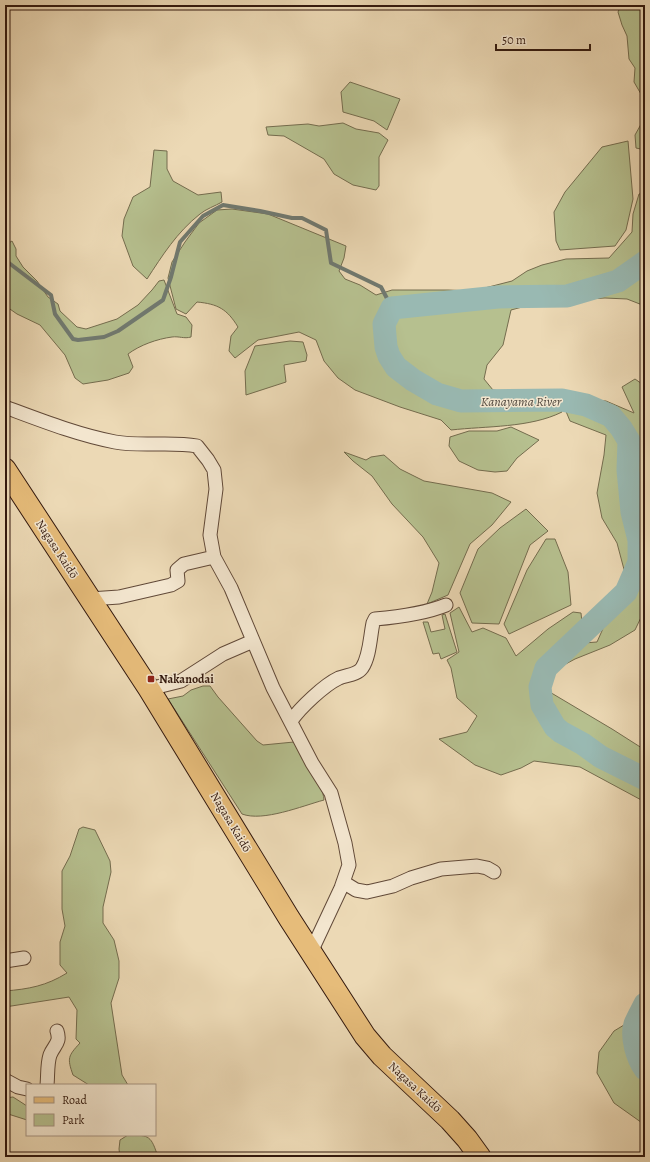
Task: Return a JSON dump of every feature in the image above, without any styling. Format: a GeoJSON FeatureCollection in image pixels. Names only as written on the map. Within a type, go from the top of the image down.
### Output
{"type":"FeatureCollection","features":[{"type":"Feature","properties":{"kind":"main road","name":"Nagasa Kaidō"},"geometry":{"type":"LineString","coordinates":[[5,469],[149,689],[357,1024],[373,1046],[450,1120],[467,1139],[480,1157]]}},
{"type":"Feature","properties":{"kind":"street"},"geometry":{"type":"LineString","coordinates":[[5,406],[35,418],[116,442],[154,444],[178,443],[197,446],[214,470],[216,488],[210,535],[214,558],[232,588],[273,688],[312,763],[331,793],[349,865],[343,882],[311,952]]}},
{"type":"Feature","properties":{"kind":"street"},"geometry":{"type":"LineString","coordinates":[[90,599],[119,597],[171,585],[178,581],[177,570],[184,564],[214,558]]}},
{"type":"Feature","properties":{"kind":"street"},"geometry":{"type":"LineString","coordinates":[[290,722],[299,710],[330,684],[340,678],[361,670],[366,659],[375,619],[399,616],[446,605]]}},
{"type":"Feature","properties":{"kind":"street"},"geometry":{"type":"LineString","coordinates":[[149,689],[181,681],[223,654],[254,641]]}},
{"type":"Feature","properties":{"kind":"street"},"geometry":{"type":"LineString","coordinates":[[343,882],[356,890],[367,892],[393,886],[411,878],[441,869],[477,866],[487,868],[494,872]]}},
{"type":"Feature","properties":{"kind":"street"},"geometry":{"type":"LineString","coordinates":[[5,961],[24,958]]}},
{"type":"Feature","properties":{"kind":"street"},"geometry":{"type":"LineString","coordinates":[[47,1084],[50,1055],[56,1046],[59,1037],[57,1031]]}},
{"type":"Feature","properties":{"kind":"street"},"geometry":{"type":"LineString","coordinates":[[5,1080],[18,1088],[26,1089]]}},
{"type":"Feature","properties":{"kind":"green space"},"geometry":{"type":"Polygon","coordinates":[[[621,5],[645,5],[645,101],[634,82],[635,68],[629,59],[627,36],[618,12],[621,5]]]}},
{"type":"Feature","properties":{"kind":"green space"},"geometry":{"type":"Polygon","coordinates":[[[350,82],[400,99],[387,130],[374,121],[343,112],[341,92],[350,82]]]}},
{"type":"Feature","properties":{"kind":"green space"},"geometry":{"type":"Polygon","coordinates":[[[645,117],[645,150],[636,148],[635,135],[645,117]]]}},
{"type":"Feature","properties":{"kind":"green space"},"geometry":{"type":"Polygon","coordinates":[[[343,123],[356,129],[379,133],[388,140],[379,157],[379,186],[376,190],[353,185],[334,174],[324,159],[284,136],[268,135],[266,127],[308,124],[319,126],[343,123]]]}},
{"type":"Feature","properties":{"kind":"green space"},"geometry":{"type":"Polygon","coordinates":[[[628,141],[633,199],[626,230],[615,246],[560,250],[556,241],[554,212],[565,192],[602,147],[628,141]]]}},
{"type":"Feature","properties":{"kind":"green space"},"geometry":{"type":"Polygon","coordinates":[[[154,150],[167,151],[167,169],[173,181],[198,195],[221,192],[222,202],[202,212],[184,229],[170,245],[147,279],[133,266],[122,236],[124,219],[133,197],[150,187],[154,150]]]}},
{"type":"Feature","properties":{"kind":"green space"},"geometry":{"type":"Polygon","coordinates":[[[645,193],[645,306],[627,299],[605,298],[537,303],[511,310],[503,345],[487,365],[484,379],[493,390],[515,393],[535,393],[560,407],[562,412],[522,424],[451,430],[441,420],[400,407],[355,390],[338,378],[324,361],[316,340],[299,332],[258,340],[235,358],[229,351],[231,336],[238,327],[230,316],[221,308],[211,304],[197,302],[186,314],[176,309],[168,278],[172,262],[199,223],[217,210],[232,209],[268,214],[346,246],[344,258],[339,271],[345,279],[360,285],[376,295],[392,290],[473,291],[512,281],[527,271],[542,265],[566,259],[609,258],[632,232],[633,214],[639,194],[645,193]]]}},
{"type":"Feature","properties":{"kind":"green space"},"geometry":{"type":"Polygon","coordinates":[[[12,241],[16,249],[16,256],[23,267],[37,281],[48,297],[58,304],[60,311],[77,327],[86,329],[117,319],[138,305],[159,281],[164,280],[177,314],[186,317],[192,325],[191,337],[166,338],[143,345],[128,354],[133,367],[129,373],[108,380],[83,384],[75,378],[65,355],[40,325],[17,314],[7,307],[5,298],[5,244],[12,241]]]}},
{"type":"Feature","properties":{"kind":"green space"},"geometry":{"type":"Polygon","coordinates":[[[290,341],[303,342],[307,355],[306,361],[284,365],[286,382],[246,395],[245,371],[255,346],[290,341]]]}},
{"type":"Feature","properties":{"kind":"green space"},"geometry":{"type":"Polygon","coordinates":[[[635,379],[645,386],[645,609],[635,630],[610,645],[575,659],[551,672],[548,691],[645,750],[645,802],[580,767],[534,761],[521,768],[501,775],[475,765],[439,739],[467,732],[477,716],[457,698],[451,668],[447,660],[459,652],[450,613],[459,607],[472,632],[483,628],[506,638],[516,656],[548,629],[573,612],[581,613],[584,643],[597,642],[626,577],[617,543],[602,518],[597,493],[606,435],[570,421],[565,409],[576,399],[606,401],[634,413],[622,387],[635,379]]]}},
{"type":"Feature","properties":{"kind":"green space"},"geometry":{"type":"Polygon","coordinates":[[[511,427],[539,440],[517,458],[507,471],[495,472],[478,470],[459,461],[449,446],[450,437],[469,431],[497,431],[511,427]]]}},
{"type":"Feature","properties":{"kind":"green space"},"geometry":{"type":"Polygon","coordinates":[[[344,452],[366,460],[371,457],[384,455],[400,469],[424,481],[492,493],[511,502],[492,525],[470,544],[448,595],[427,604],[432,592],[439,563],[423,537],[392,504],[372,476],[344,452]]]}},
{"type":"Feature","properties":{"kind":"green space"},"geometry":{"type":"Polygon","coordinates":[[[526,509],[548,531],[530,545],[499,624],[472,623],[460,593],[478,549],[500,528],[526,509]]]}},
{"type":"Feature","properties":{"kind":"green space"},"geometry":{"type":"Polygon","coordinates":[[[546,539],[555,539],[568,572],[571,605],[509,634],[504,624],[527,570],[546,539]]]}},
{"type":"Feature","properties":{"kind":"green space"},"geometry":{"type":"Polygon","coordinates":[[[445,614],[457,652],[441,659],[439,653],[433,654],[423,622],[428,622],[431,632],[445,629],[442,615],[445,614]]]}},
{"type":"Feature","properties":{"kind":"green space"},"geometry":{"type":"Polygon","coordinates":[[[203,686],[210,686],[257,741],[263,745],[294,742],[316,778],[323,793],[324,800],[271,815],[251,816],[242,814],[168,699],[183,696],[191,690],[203,686]]]}},
{"type":"Feature","properties":{"kind":"green space"},"geometry":{"type":"Polygon","coordinates":[[[83,827],[95,830],[110,861],[111,872],[103,907],[103,923],[114,940],[119,961],[119,978],[111,1003],[122,1075],[127,1084],[87,1084],[73,1075],[69,1061],[71,1054],[80,1043],[76,1039],[77,1010],[69,997],[5,1007],[5,991],[37,986],[52,981],[67,973],[60,965],[60,942],[65,926],[62,909],[62,871],[70,856],[79,829],[83,827]]]}},
{"type":"Feature","properties":{"kind":"green space"},"geometry":{"type":"Polygon","coordinates":[[[629,1022],[640,1033],[645,1047],[645,1125],[614,1103],[597,1073],[599,1052],[614,1031],[629,1022]]]}},
{"type":"Feature","properties":{"kind":"green space"},"geometry":{"type":"Polygon","coordinates":[[[13,1097],[26,1105],[26,1120],[5,1113],[5,1098],[13,1097]]]}},
{"type":"Feature","properties":{"kind":"green space"},"geometry":{"type":"Polygon","coordinates":[[[126,1136],[145,1136],[151,1141],[158,1157],[120,1157],[120,1140],[126,1136]]]}},
{"type":"Feature","properties":{"kind":"waterway"},"geometry":{"type":"LineString","coordinates":[[5,260],[51,295],[55,314],[73,339],[78,340],[104,337],[118,331],[163,300],[171,277],[180,242],[203,216],[223,205],[292,218],[302,218],[326,230],[331,263],[381,287],[392,308]]}},
{"type":"Feature","properties":{"kind":"waterway","name":"Kanayama River"},"geometry":{"type":"LineString","coordinates":[[645,262],[618,281],[567,296],[498,297],[392,308],[384,324],[386,347],[389,356],[396,367],[413,380],[437,394],[461,401],[562,400],[586,405],[611,416],[629,441],[628,470],[632,512],[639,540],[639,562],[626,592],[546,668],[540,687],[542,705],[555,727],[601,757],[645,779]]}},
{"type":"Feature","properties":{"kind":"waterway","name":"Kanayama River"},"geometry":{"type":"LineString","coordinates":[[645,1004],[634,1029],[634,1041],[637,1053],[645,1069]]}},
{"type":"Feature","properties":{"kind":"place","name":"Nakanodai"},"geometry":{"type":"Point","coordinates":[151,679]}}]}
